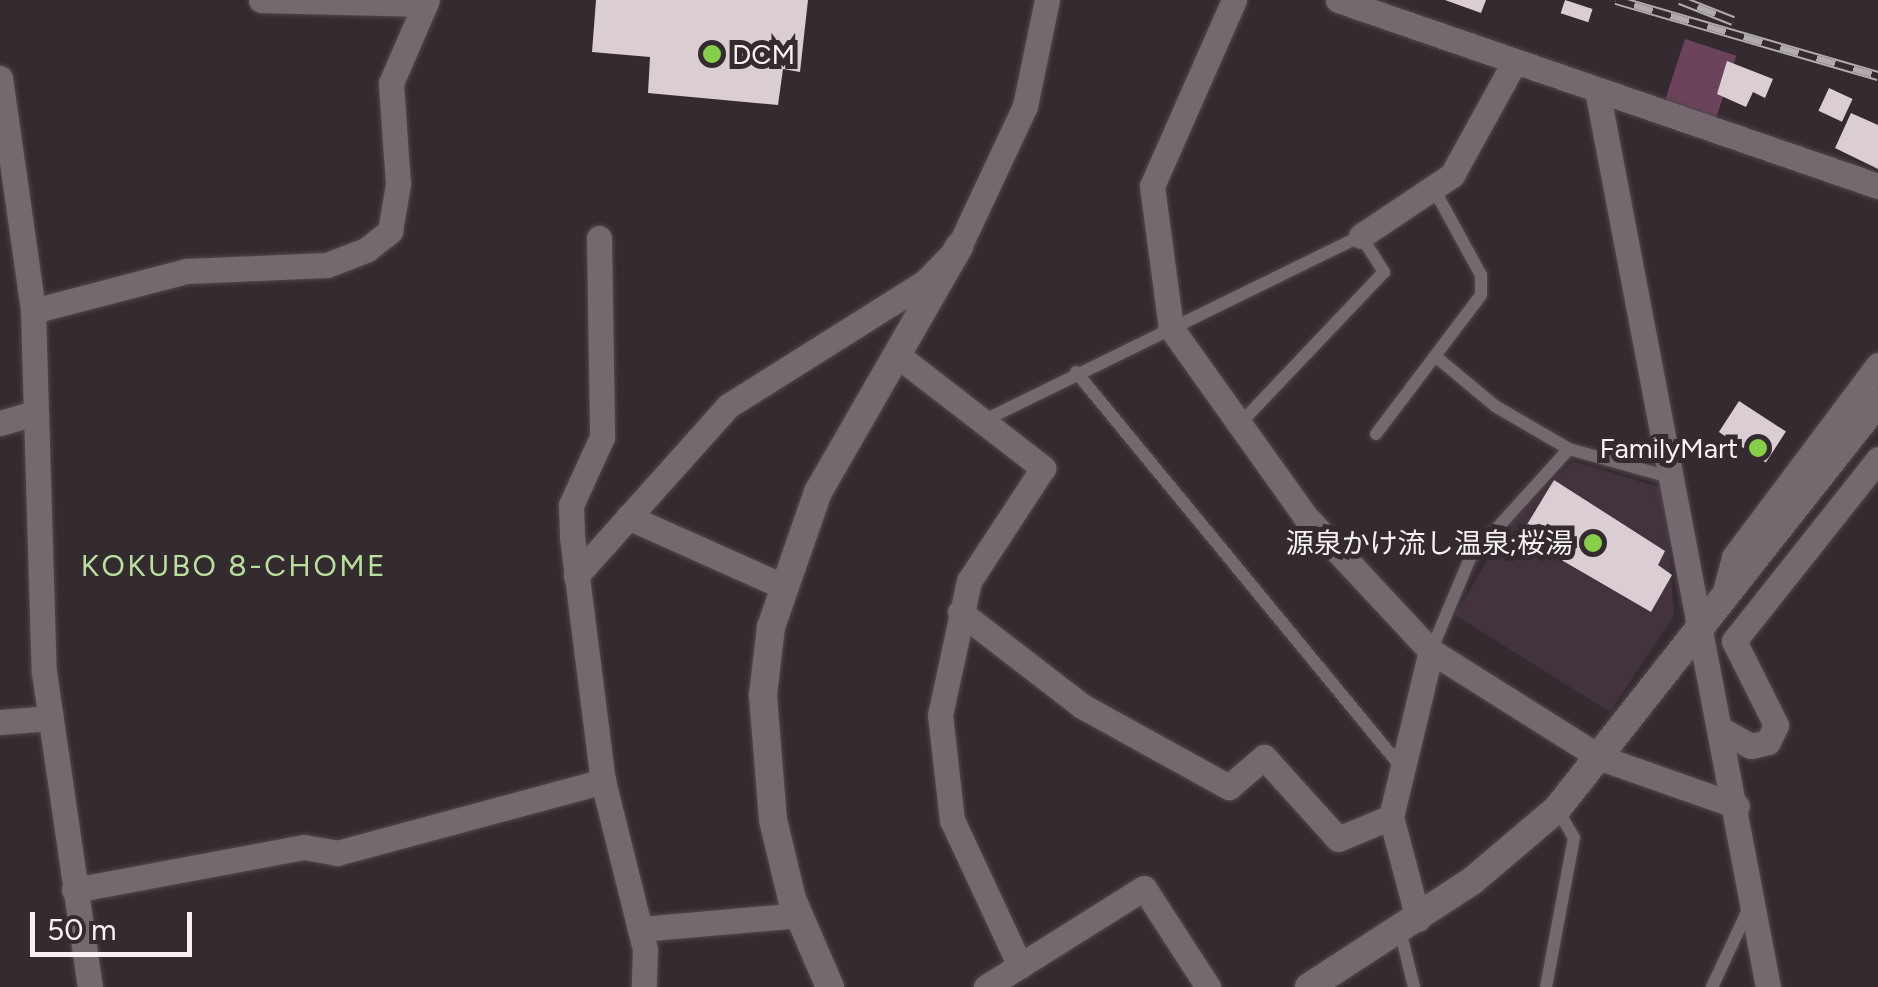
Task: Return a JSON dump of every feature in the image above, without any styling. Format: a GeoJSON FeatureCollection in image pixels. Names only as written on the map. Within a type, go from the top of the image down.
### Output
{"type":"FeatureCollection","features":[{"type":"Feature","properties":{"kind":"street"},"geometry":{"type":"LineString","coordinates":[[33,311],[187,271],[327,265],[366,250],[390,231],[398,184],[391,83],[426,2],[261,0]]}},
{"type":"Feature","properties":{"kind":"street"},"geometry":{"type":"LineString","coordinates":[[830,987],[799,915],[764,760],[763,696],[782,586],[818,492],[960,246],[1026,106],[1047,0]]}},
{"type":"Feature","properties":{"kind":"street"},"geometry":{"type":"LineString","coordinates":[[1234,0],[1152,186],[1170,328],[1237,427],[1432,651],[1602,758],[1737,806]]}},
{"type":"Feature","properties":{"kind":"street"},"geometry":{"type":"LineString","coordinates":[[1338,0],[1878,186]]}},
{"type":"Feature","properties":{"kind":"street"},"geometry":{"type":"LineString","coordinates":[[1361,236],[1435,191],[1476,139],[1515,61]]}},
{"type":"Feature","properties":{"kind":"street"},"geometry":{"type":"LineString","coordinates":[[0,78],[1,121],[33,311],[51,718],[90,987]]}},
{"type":"Feature","properties":{"kind":"street"},"geometry":{"type":"LineString","coordinates":[[1597,90],[1674,478],[1698,641],[1737,806],[1768,987]]}},
{"type":"Feature","properties":{"kind":"street"},"geometry":{"type":"LineString","coordinates":[[600,238],[602,437],[571,505],[576,576],[603,781],[640,929],[644,987]]}},
{"type":"Feature","properties":{"kind":"street"},"geometry":{"type":"LineString","coordinates":[[576,576],[728,406],[925,282],[960,246]]}},
{"type":"Feature","properties":{"kind":"street"},"geometry":{"type":"LineString","coordinates":[[897,355],[1043,468],[994,532],[960,612],[940,715],[952,820],[1020,966]]}},
{"type":"Feature","properties":{"kind":"street"},"geometry":{"type":"LineString","coordinates":[[1721,610],[1734,558],[1878,365]]}},
{"type":"Feature","properties":{"kind":"street"},"geometry":{"type":"LineString","coordinates":[[1308,987],[1410,924],[1557,809],[1698,641],[1878,402]]}},
{"type":"Feature","properties":{"kind":"street"},"geometry":{"type":"LineString","coordinates":[[0,423],[36,412]]}},
{"type":"Feature","properties":{"kind":"street"},"geometry":{"type":"LineString","coordinates":[[1720,729],[1752,746],[1768,742],[1776,725],[1734,657],[1734,641],[1878,459]]}},
{"type":"Feature","properties":{"kind":"street"},"geometry":{"type":"LineString","coordinates":[[628,517],[782,586]]}},
{"type":"Feature","properties":{"kind":"street"},"geometry":{"type":"LineString","coordinates":[[960,612],[1082,706],[1228,787],[1264,757],[1338,839],[1391,818]]}},
{"type":"Feature","properties":{"kind":"street"},"geometry":{"type":"LineString","coordinates":[[1410,924],[1391,818],[1432,651]]}},
{"type":"Feature","properties":{"kind":"street"},"geometry":{"type":"LineString","coordinates":[[0,722],[51,718]]}},
{"type":"Feature","properties":{"kind":"street"},"geometry":{"type":"LineString","coordinates":[[74,890],[304,847],[337,852],[603,781]]}},
{"type":"Feature","properties":{"kind":"street"},"geometry":{"type":"LineString","coordinates":[[986,987],[1144,888],[1208,987]]}},
{"type":"Feature","properties":{"kind":"street"},"geometry":{"type":"LineString","coordinates":[[640,929],[799,915]]}},
{"type":"Feature","properties":{"kind":"lane"},"geometry":{"type":"LineString","coordinates":[[1376,434],[1481,294],[1481,275],[1435,191]]}},
{"type":"Feature","properties":{"kind":"lane"},"geometry":{"type":"LineString","coordinates":[[984,422],[1076,372],[1361,236],[1384,272],[1237,427]]}},
{"type":"Feature","properties":{"kind":"lane"},"geometry":{"type":"LineString","coordinates":[[1435,356],[1495,406],[1569,449],[1674,478]]}},
{"type":"Feature","properties":{"kind":"lane"},"geometry":{"type":"LineString","coordinates":[[1076,372],[1402,768]]}},
{"type":"Feature","properties":{"kind":"lane"},"geometry":{"type":"LineString","coordinates":[[1432,651],[1470,558],[1569,449]]}},
{"type":"Feature","properties":{"kind":"lane"},"geometry":{"type":"LineString","coordinates":[[1546,987],[1574,838],[1557,809]]}},
{"type":"Feature","properties":{"kind":"lane"},"geometry":{"type":"LineString","coordinates":[[1712,987],[1753,902]]}},
{"type":"Feature","properties":{"kind":"lane"},"geometry":{"type":"LineString","coordinates":[[1410,924],[1414,987]]}},
{"type":"Feature","properties":{"kind":"shaded area"},"geometry":{"type":"Polygon","coordinates":[[[1685,39],[1736,56],[1716,118],[1665,102],[1685,39]]]}},
{"type":"Feature","properties":{"kind":"shaded area"},"geometry":{"type":"Polygon","coordinates":[[[1572,461],[1665,489],[1674,616],[1610,712],[1455,615],[1505,530],[1572,461]]]}},
{"type":"Feature","properties":{"kind":"building","name":"DCM"},"geometry":{"type":"Polygon","coordinates":[[[596,0],[808,0],[800,72],[783,69],[778,105],[648,93],[650,57],[592,52],[596,0]]]}},
{"type":"Feature","properties":{"kind":"building"},"geometry":{"type":"Polygon","coordinates":[[[1445,0],[1486,0],[1481,13],[1445,0]]]}},
{"type":"Feature","properties":{"kind":"building"},"geometry":{"type":"Polygon","coordinates":[[[1565,0],[1593,9],[1588,22],[1561,13],[1565,0]]]}},
{"type":"Feature","properties":{"kind":"building"},"geometry":{"type":"Polygon","coordinates":[[[1727,61],[1773,79],[1765,98],[1753,92],[1746,107],[1717,94],[1727,61]]]}},
{"type":"Feature","properties":{"kind":"building"},"geometry":{"type":"Polygon","coordinates":[[[1829,88],[1853,99],[1842,122],[1818,111],[1829,88]]]}},
{"type":"Feature","properties":{"kind":"building"},"geometry":{"type":"Polygon","coordinates":[[[1851,113],[1878,125],[1878,169],[1835,148],[1851,113]]]}},
{"type":"Feature","properties":{"kind":"building","name":"FamilyMart"},"geometry":{"type":"Polygon","coordinates":[[[1739,401],[1786,431],[1766,463],[1719,432],[1739,401]]]}},
{"type":"Feature","properties":{"kind":"building","name":"源泉かけ流し温泉;桜湯"},"geometry":{"type":"Polygon","coordinates":[[[1554,480],[1665,551],[1658,565],[1672,575],[1651,612],[1520,536],[1554,480]]]}},
{"type":"Feature","properties":{"kind":"railway"},"geometry":{"type":"LineString","coordinates":[[1616,0],[1878,76]]}},
{"type":"Feature","properties":{"kind":"railway"},"geometry":{"type":"LineString","coordinates":[[1680,0],[1733,21]]}},
{"type":"Feature","properties":{"kind":"place","name":"DCM"},"geometry":{"type":"Point","coordinates":[712,54]}},
{"type":"Feature","properties":{"kind":"place","name":"FamilyMart"},"geometry":{"type":"Point","coordinates":[1758,448]}},
{"type":"Feature","properties":{"kind":"place","name":"源泉かけ流し温泉;桜湯"},"geometry":{"type":"Point","coordinates":[1593,543]}},
{"type":"Feature","properties":{"kind":"district","name":"KOKUBO 8-CHOME"},"geometry":{"type":"Point","coordinates":[234,566]}}]}
